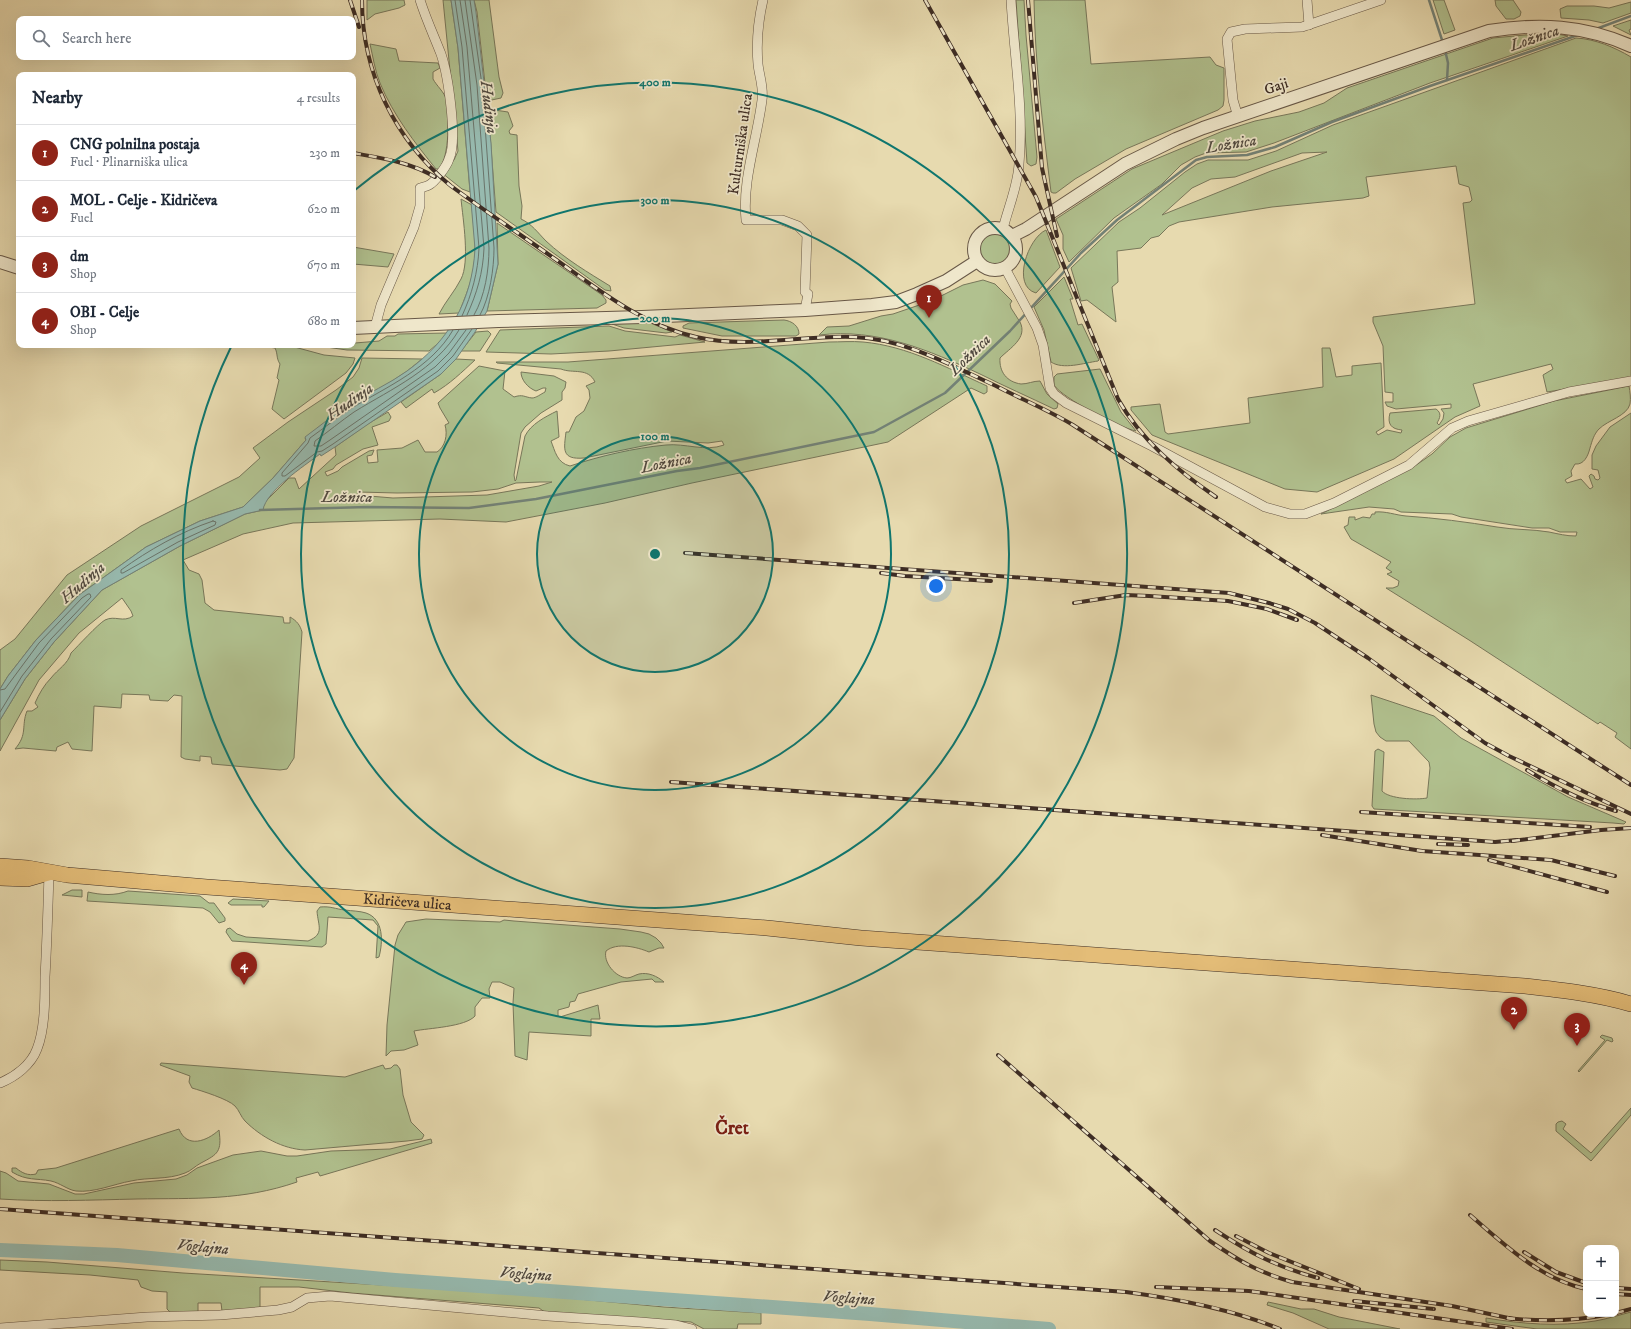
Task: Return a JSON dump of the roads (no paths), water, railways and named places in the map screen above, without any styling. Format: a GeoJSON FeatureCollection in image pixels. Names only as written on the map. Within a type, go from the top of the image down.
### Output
{"type":"FeatureCollection","features":[{"type":"Feature","properties":{"kind":"main road","name":"Kidričeva ulica"},"geometry":{"type":"LineString","coordinates":[[0,866],[28,868],[49,873],[215,888],[767,928],[869,938],[1525,986],[1572,992],[1631,1004]]}},
{"type":"Feature","properties":{"kind":"main road","name":"Kidričeva ulica"},"geometry":{"type":"LineString","coordinates":[[0,878],[27,879],[49,873]]}},
{"type":"Feature","properties":{"kind":"street"},"geometry":{"type":"LineString","coordinates":[[375,327],[381,305],[414,227],[420,206],[420,188],[429,185],[438,175],[449,160],[452,146],[451,110],[447,80],[441,55],[420,0]]}},
{"type":"Feature","properties":{"kind":"street","name":"Kulturniška ulica"},"geometry":{"type":"LineString","coordinates":[[762,0],[758,25],[757,46],[762,99],[749,166],[745,212],[746,220],[782,220],[798,226],[807,235],[805,292],[808,294],[804,310]]}},
{"type":"Feature","properties":{"kind":"street"},"geometry":{"type":"LineString","coordinates":[[1007,232],[1019,165],[1020,141],[1020,107],[1011,0]]}},
{"type":"Feature","properties":{"kind":"street"},"geometry":{"type":"LineString","coordinates":[[1307,0],[1309,25]]}},
{"type":"Feature","properties":{"kind":"street"},"geometry":{"type":"LineString","coordinates":[[1238,117],[1233,100],[1227,39],[1231,32],[1245,29],[1302,27],[1381,0]]}},
{"type":"Feature","properties":{"kind":"street","name":"Gaji"},"geometry":{"type":"LineString","coordinates":[[1007,232],[1026,229],[1125,164],[1176,139],[1489,31],[1508,28],[1546,26],[1573,29],[1606,37],[1631,46]]}},
{"type":"Feature","properties":{"kind":"street"},"geometry":{"type":"LineString","coordinates":[[991,228],[1007,232],[1015,242],[1016,249],[1015,256],[1010,264],[1005,268],[997,270],[989,270],[982,267],[977,261],[973,252],[973,245],[979,234],[991,228]]}},
{"type":"Feature","properties":{"kind":"street"},"geometry":{"type":"LineString","coordinates":[[356,328],[494,321],[642,318],[825,309],[896,302],[946,281],[977,261]]}},
{"type":"Feature","properties":{"kind":"street"},"geometry":{"type":"LineString","coordinates":[[0,262],[16,267]]}},
{"type":"Feature","properties":{"kind":"street"},"geometry":{"type":"LineString","coordinates":[[1005,268],[1037,328],[1043,345],[1050,388],[1054,394],[1060,399],[1152,446],[1265,507],[1290,514],[1305,514],[1334,503],[1410,465],[1452,428],[1468,421],[1569,392],[1631,381]]}},
{"type":"Feature","properties":{"kind":"street"},"geometry":{"type":"LineString","coordinates":[[0,1083],[11,1078],[32,1058],[37,1050],[41,1036],[45,992],[49,873]]}},
{"type":"Feature","properties":{"kind":"street"},"geometry":{"type":"LineString","coordinates":[[0,1328],[147,1317],[220,1315],[292,1307],[307,1298],[330,1296],[548,1316],[640,1322],[692,1329]]}},
{"type":"Feature","properties":{"kind":"water"},"geometry":{"type":"Polygon","coordinates":[[[451,0],[474,0],[491,143],[498,264],[487,311],[475,332],[456,359],[441,374],[335,447],[321,456],[320,454],[296,472],[271,495],[263,510],[245,514],[180,546],[102,590],[54,642],[25,679],[0,720],[0,689],[8,676],[36,640],[79,595],[146,547],[200,521],[243,507],[273,478],[306,440],[305,437],[332,416],[407,371],[435,347],[456,318],[469,286],[475,249],[458,48],[451,0]]]}},
{"type":"Feature","properties":{"kind":"waterway"},"geometry":{"type":"LineString","coordinates":[[1429,0],[1443,43]]}},
{"type":"Feature","properties":{"kind":"waterway","name":"Ložnica"},"geometry":{"type":"LineString","coordinates":[[1596,29],[1631,16]]}},
{"type":"Feature","properties":{"kind":"waterway","name":"Ložnica"},"geometry":{"type":"LineString","coordinates":[[260,510],[367,507],[469,508],[536,499],[677,471],[700,468],[874,432],[945,393],[1010,331],[1081,253],[1117,220],[1196,160],[1207,157],[1247,155],[1275,147],[1332,122],[1430,86],[1578,35]]}},
{"type":"Feature","properties":{"kind":"waterway"},"geometry":{"type":"LineString","coordinates":[[1445,50],[1448,63],[1447,80]]}},
{"type":"Feature","properties":{"kind":"waterway","name":"Voglajna"},"geometry":{"type":"LineString","coordinates":[[0,1250],[117,1255],[395,1280],[870,1314],[1049,1329]]}},
{"type":"Feature","properties":{"kind":"railway"},"geometry":{"type":"LineString","coordinates":[[350,0],[355,16]]}},
{"type":"Feature","properties":{"kind":"railway"},"geometry":{"type":"LineString","coordinates":[[362,0],[368,53],[375,79],[398,126],[413,148],[431,168],[451,186],[588,283],[622,305],[657,324],[696,337],[716,340],[755,342],[834,337],[873,339],[927,354],[996,386],[1054,414],[1073,425],[1631,785]]}},
{"type":"Feature","properties":{"kind":"railway"},"geometry":{"type":"LineString","coordinates":[[925,0],[1036,197],[1118,399],[1127,414],[1161,454],[1216,497]]}},
{"type":"Feature","properties":{"kind":"railway"},"geometry":{"type":"LineString","coordinates":[[1028,0],[1042,168],[1057,236]]}},
{"type":"Feature","properties":{"kind":"railway"},"geometry":{"type":"LineString","coordinates":[[356,18],[359,27]]}},
{"type":"Feature","properties":{"kind":"railway"},"geometry":{"type":"LineString","coordinates":[[356,154],[405,164],[435,177]]}},
{"type":"Feature","properties":{"kind":"railway"},"geometry":{"type":"LineString","coordinates":[[685,553],[1229,593],[1269,603],[1288,609],[1315,623],[1368,658],[1485,743],[1631,814]]}},
{"type":"Feature","properties":{"kind":"railway"},"geometry":{"type":"LineString","coordinates":[[881,573],[905,576],[991,581]]}},
{"type":"Feature","properties":{"kind":"railway"},"geometry":{"type":"LineString","coordinates":[[1074,603],[1126,595],[1228,601],[1267,609],[1297,620]]}},
{"type":"Feature","properties":{"kind":"railway"},"geometry":{"type":"LineString","coordinates":[[1527,770],[1570,794],[1616,811]]}},
{"type":"Feature","properties":{"kind":"railway"},"geometry":{"type":"LineString","coordinates":[[671,782],[1495,842],[1517,840]]}},
{"type":"Feature","properties":{"kind":"railway"},"geometry":{"type":"LineString","coordinates":[[1361,812],[1590,827]]}},
{"type":"Feature","properties":{"kind":"railway"},"geometry":{"type":"LineString","coordinates":[[1512,841],[1601,830],[1631,828]]}},
{"type":"Feature","properties":{"kind":"railway"},"geometry":{"type":"LineString","coordinates":[[1322,835],[1422,851],[1551,860],[1615,876]]}},
{"type":"Feature","properties":{"kind":"railway"},"geometry":{"type":"LineString","coordinates":[[1438,844],[1468,845]]}},
{"type":"Feature","properties":{"kind":"railway"},"geometry":{"type":"LineString","coordinates":[[1489,860],[1607,892]]}},
{"type":"Feature","properties":{"kind":"railway"},"geometry":{"type":"LineString","coordinates":[[998,1055],[1210,1241],[1249,1265],[1292,1282],[1452,1306],[1513,1319]]}},
{"type":"Feature","properties":{"kind":"railway"},"geometry":{"type":"LineString","coordinates":[[0,1209],[1126,1292],[1166,1298],[1224,1310],[1280,1329]]}},
{"type":"Feature","properties":{"kind":"railway"},"geometry":{"type":"LineString","coordinates":[[1470,1215],[1524,1260],[1553,1277],[1583,1288]]}},
{"type":"Feature","properties":{"kind":"railway"},"geometry":{"type":"LineString","coordinates":[[1215,1230],[1240,1246],[1264,1258],[1303,1274],[1318,1278]]}},
{"type":"Feature","properties":{"kind":"railway"},"geometry":{"type":"LineString","coordinates":[[1236,1236],[1269,1253],[1359,1289]]}},
{"type":"Feature","properties":{"kind":"railway"},"geometry":{"type":"LineString","coordinates":[[1524,1252],[1556,1272],[1583,1282]]}},
{"type":"Feature","properties":{"kind":"railway"},"geometry":{"type":"LineString","coordinates":[[1156,1287],[1249,1291],[1512,1329]]}},
{"type":"Feature","properties":{"kind":"railway"},"geometry":{"type":"LineString","coordinates":[[1619,1288],[1631,1289]]}},
{"type":"Feature","properties":{"kind":"railway"},"geometry":{"type":"LineString","coordinates":[[1619,1294],[1631,1295]]}},
{"type":"Feature","properties":{"kind":"railway"},"geometry":{"type":"LineString","coordinates":[[1354,1301],[1434,1309]]}},
{"type":"Feature","properties":{"kind":"railway"},"geometry":{"type":"LineString","coordinates":[[1619,1312],[1631,1309]]}},
{"type":"Feature","properties":{"kind":"railway"},"geometry":{"type":"LineString","coordinates":[[1507,1318],[1559,1320],[1592,1317]]}},
{"type":"Feature","properties":{"kind":"place","name":"CNG polnilna postaja"},"geometry":{"type":"Point","coordinates":[929,318]}},
{"type":"Feature","properties":{"kind":"place","name":"OBI - Celje"},"geometry":{"type":"Point","coordinates":[244,985]}},
{"type":"Feature","properties":{"kind":"place","name":"MOL - Celje - Kidričeva"},"geometry":{"type":"Point","coordinates":[1514,1030]}},
{"type":"Feature","properties":{"kind":"place","name":"dm"},"geometry":{"type":"Point","coordinates":[1577,1046]}},
{"type":"Feature","properties":{"kind":"district","name":"Čret"},"geometry":{"type":"Point","coordinates":[732,1127]}},
{"type":"Feature","properties":{"kind":"water label","name":"Hudinja"},"geometry":{"type":"Point","coordinates":[490,107]}},
{"type":"Feature","properties":{"kind":"water label","name":"Hudinja"},"geometry":{"type":"Point","coordinates":[349,401]}},
{"type":"Feature","properties":{"kind":"water label","name":"Hudinja"},"geometry":{"type":"Point","coordinates":[82,582]}}]}
